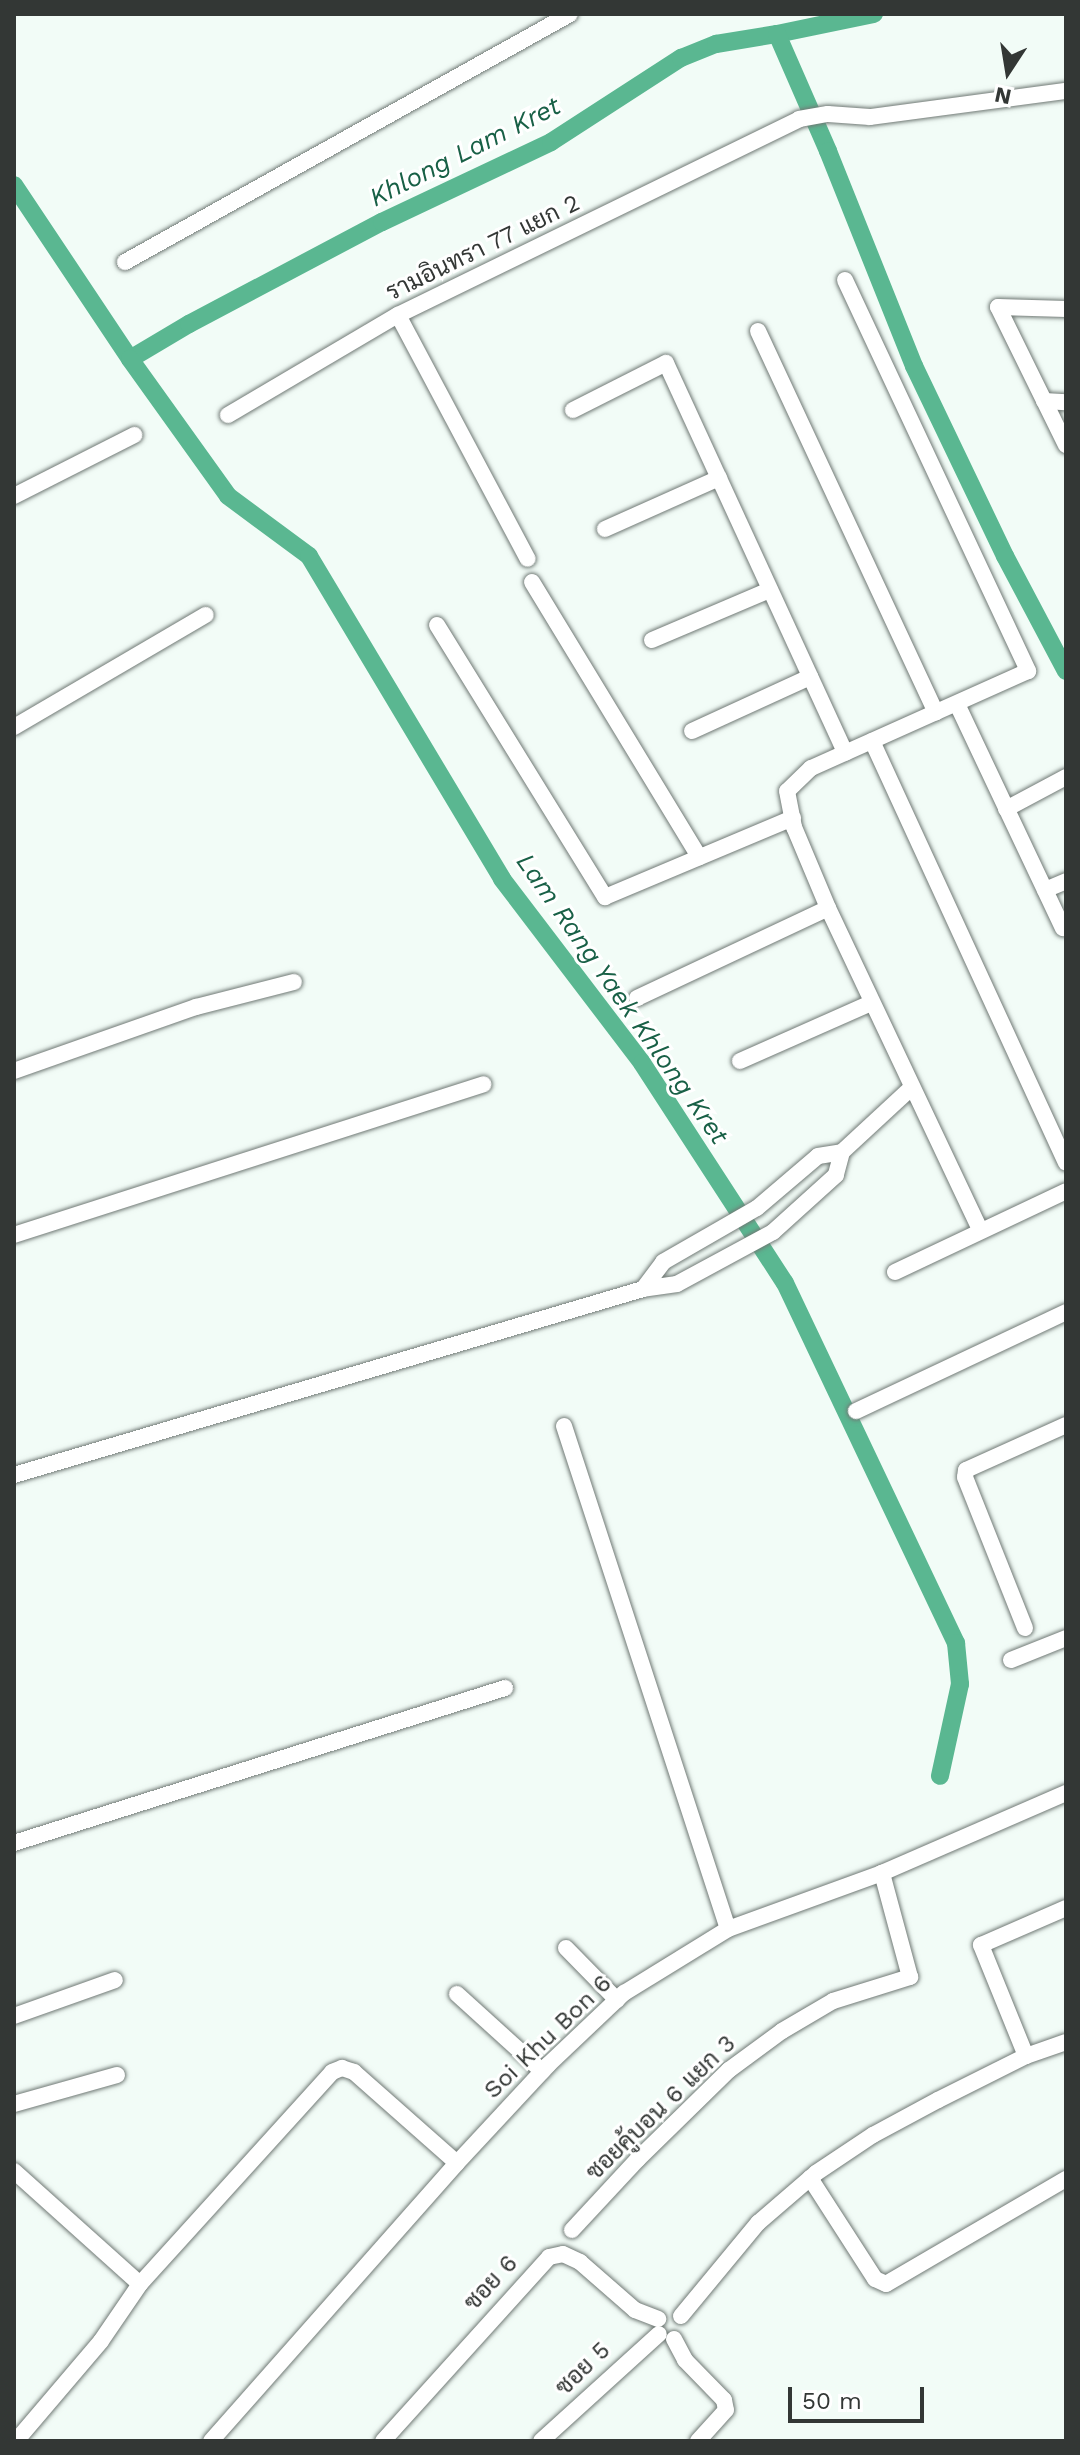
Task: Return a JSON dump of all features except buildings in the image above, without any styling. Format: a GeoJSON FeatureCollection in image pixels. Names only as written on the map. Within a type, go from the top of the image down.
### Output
{"type":"FeatureCollection","features":[{"type":"Feature","properties":{"kind":"street"},"geometry":{"type":"LineString","coordinates":[[125,262],[570,14]]}},
{"type":"Feature","properties":{"kind":"street","name":"รามอินทรา 77 แยก 2"},"geometry":{"type":"LineString","coordinates":[[228,415],[398,315],[799,119],[828,114],[870,117],[1066,91]]}},
{"type":"Feature","properties":{"kind":"street"},"geometry":{"type":"LineString","coordinates":[[845,280],[1028,671],[811,768],[787,791],[793,818],[828,908],[910,1089],[980,1230]]}},
{"type":"Feature","properties":{"kind":"street"},"geometry":{"type":"LineString","coordinates":[[1066,309],[998,307],[1066,445]]}},
{"type":"Feature","properties":{"kind":"street"},"geometry":{"type":"LineString","coordinates":[[398,315],[528,559]]}},
{"type":"Feature","properties":{"kind":"street"},"geometry":{"type":"LineString","coordinates":[[758,331],[936,713]]}},
{"type":"Feature","properties":{"kind":"street"},"geometry":{"type":"LineString","coordinates":[[573,410],[666,363],[845,753]]}},
{"type":"Feature","properties":{"kind":"street"},"geometry":{"type":"LineString","coordinates":[[1044,401],[1066,402]]}},
{"type":"Feature","properties":{"kind":"street"},"geometry":{"type":"LineString","coordinates":[[14,496],[134,435]]}},
{"type":"Feature","properties":{"kind":"street"},"geometry":{"type":"LineString","coordinates":[[605,529],[719,478]]}},
{"type":"Feature","properties":{"kind":"street"},"geometry":{"type":"LineString","coordinates":[[532,582],[699,857]]}},
{"type":"Feature","properties":{"kind":"street"},"geometry":{"type":"LineString","coordinates":[[652,640],[770,590]]}},
{"type":"Feature","properties":{"kind":"street"},"geometry":{"type":"LineString","coordinates":[[14,727],[206,615]]}},
{"type":"Feature","properties":{"kind":"street"},"geometry":{"type":"LineString","coordinates":[[437,625],[605,897],[793,818]]}},
{"type":"Feature","properties":{"kind":"street"},"geometry":{"type":"LineString","coordinates":[[692,731],[810,677]]}},
{"type":"Feature","properties":{"kind":"street"},"geometry":{"type":"LineString","coordinates":[[957,704],[1063,928]]}},
{"type":"Feature","properties":{"kind":"street"},"geometry":{"type":"LineString","coordinates":[[872,741],[1066,1163]]}},
{"type":"Feature","properties":{"kind":"street"},"geometry":{"type":"LineString","coordinates":[[1006,809],[1066,777]]}},
{"type":"Feature","properties":{"kind":"street"},"geometry":{"type":"LineString","coordinates":[[1045,890],[1066,881]]}},
{"type":"Feature","properties":{"kind":"street"},"geometry":{"type":"LineString","coordinates":[[637,998],[828,908]]}},
{"type":"Feature","properties":{"kind":"street"},"geometry":{"type":"LineString","coordinates":[[14,1071],[196,1007],[294,982]]}},
{"type":"Feature","properties":{"kind":"street"},"geometry":{"type":"LineString","coordinates":[[740,1061],[871,1003]]}},
{"type":"Feature","properties":{"kind":"street"},"geometry":{"type":"LineString","coordinates":[[14,1235],[483,1084]]}},
{"type":"Feature","properties":{"kind":"street"},"geometry":{"type":"LineString","coordinates":[[14,1475],[643,1289],[677,1284],[773,1232],[836,1175],[842,1152],[910,1089]]}},
{"type":"Feature","properties":{"kind":"street"},"geometry":{"type":"LineString","coordinates":[[643,1289],[663,1262],[757,1208],[818,1156],[842,1152]]}},
{"type":"Feature","properties":{"kind":"street"},"geometry":{"type":"LineString","coordinates":[[895,1272],[1066,1191]]}},
{"type":"Feature","properties":{"kind":"street"},"geometry":{"type":"LineString","coordinates":[[856,1411],[1066,1312]]}},
{"type":"Feature","properties":{"kind":"street"},"geometry":{"type":"LineString","coordinates":[[564,1426],[728,1929]]}},
{"type":"Feature","properties":{"kind":"street"},"geometry":{"type":"LineString","coordinates":[[1025,1628],[965,1477],[966,1470],[1065,1427]]}},
{"type":"Feature","properties":{"kind":"street"},"geometry":{"type":"LineString","coordinates":[[1011,1660],[1066,1638]]}},
{"type":"Feature","properties":{"kind":"street"},"geometry":{"type":"LineString","coordinates":[[14,1843],[505,1688]]}},
{"type":"Feature","properties":{"kind":"street","name":"Soi Khu Bon 6"},"geometry":{"type":"LineString","coordinates":[[211,2441],[457,2163],[542,2071],[617,2000],[728,1929],[882,1873],[1066,1793]]}},
{"type":"Feature","properties":{"kind":"street","name":"ซอยคู้บอน 6 แยก 3"},"geometry":{"type":"LineString","coordinates":[[572,2230],[637,2160],[740,2062],[782,2031],[833,2001],[910,1977],[882,1873]]}},
{"type":"Feature","properties":{"kind":"street"},"geometry":{"type":"LineString","coordinates":[[1026,2056],[981,1945],[1066,1908]]}},
{"type":"Feature","properties":{"kind":"street"},"geometry":{"type":"LineString","coordinates":[[566,1948],[617,2000]]}},
{"type":"Feature","properties":{"kind":"street"},"geometry":{"type":"LineString","coordinates":[[14,2016],[115,1980]]}},
{"type":"Feature","properties":{"kind":"street"},"geometry":{"type":"LineString","coordinates":[[457,1994],[542,2071]]}},
{"type":"Feature","properties":{"kind":"street"},"geometry":{"type":"LineString","coordinates":[[681,2316],[758,2223],[810,2178],[873,2135],[1026,2056],[1066,2042]]}},
{"type":"Feature","properties":{"kind":"street"},"geometry":{"type":"LineString","coordinates":[[16,2441],[101,2341],[140,2284],[332,2072],[342,2068],[354,2072],[457,2163]]}},
{"type":"Feature","properties":{"kind":"street"},"geometry":{"type":"LineString","coordinates":[[14,2104],[117,2075]]}},
{"type":"Feature","properties":{"kind":"street"},"geometry":{"type":"LineString","coordinates":[[810,2178],[875,2279],[886,2284],[1066,2179]]}},
{"type":"Feature","properties":{"kind":"street"},"geometry":{"type":"LineString","coordinates":[[17,2181],[140,2284]]}},
{"type":"Feature","properties":{"kind":"street","name":"ซอย 6"},"geometry":{"type":"LineString","coordinates":[[383,2441],[549,2257],[563,2254],[580,2262],[635,2310],[664,2330]]}},
{"type":"Feature","properties":{"kind":"street"},"geometry":{"type":"LineString","coordinates":[[664,2330],[682,2333],[685,2325],[681,2316],[669,2311],[664,2330],[685,2360],[724,2400],[726,2410],[698,2441]]}},
{"type":"Feature","properties":{"kind":"street","name":"ซอย 5"},"geometry":{"type":"LineString","coordinates":[[541,2441],[632,2355],[664,2330]]}},
{"type":"Feature","properties":{"kind":"waterway"},"geometry":{"type":"LineString","coordinates":[[777,34],[874,14]]}},
{"type":"Feature","properties":{"kind":"waterway","name":"Khlong Lam Kret"},"geometry":{"type":"LineString","coordinates":[[14,185],[130,359],[189,324],[382,222],[551,142],[681,58],[716,44],[777,34],[828,151],[914,366],[1005,556],[1066,671]]}},
{"type":"Feature","properties":{"kind":"waterway","name":"Lam Rang Yaek Khlong Kret"},"geometry":{"type":"LineString","coordinates":[[130,359],[228,496],[309,556],[502,879],[642,1063],[785,1283],[956,1643],[960,1684],[940,1776]]}}]}
